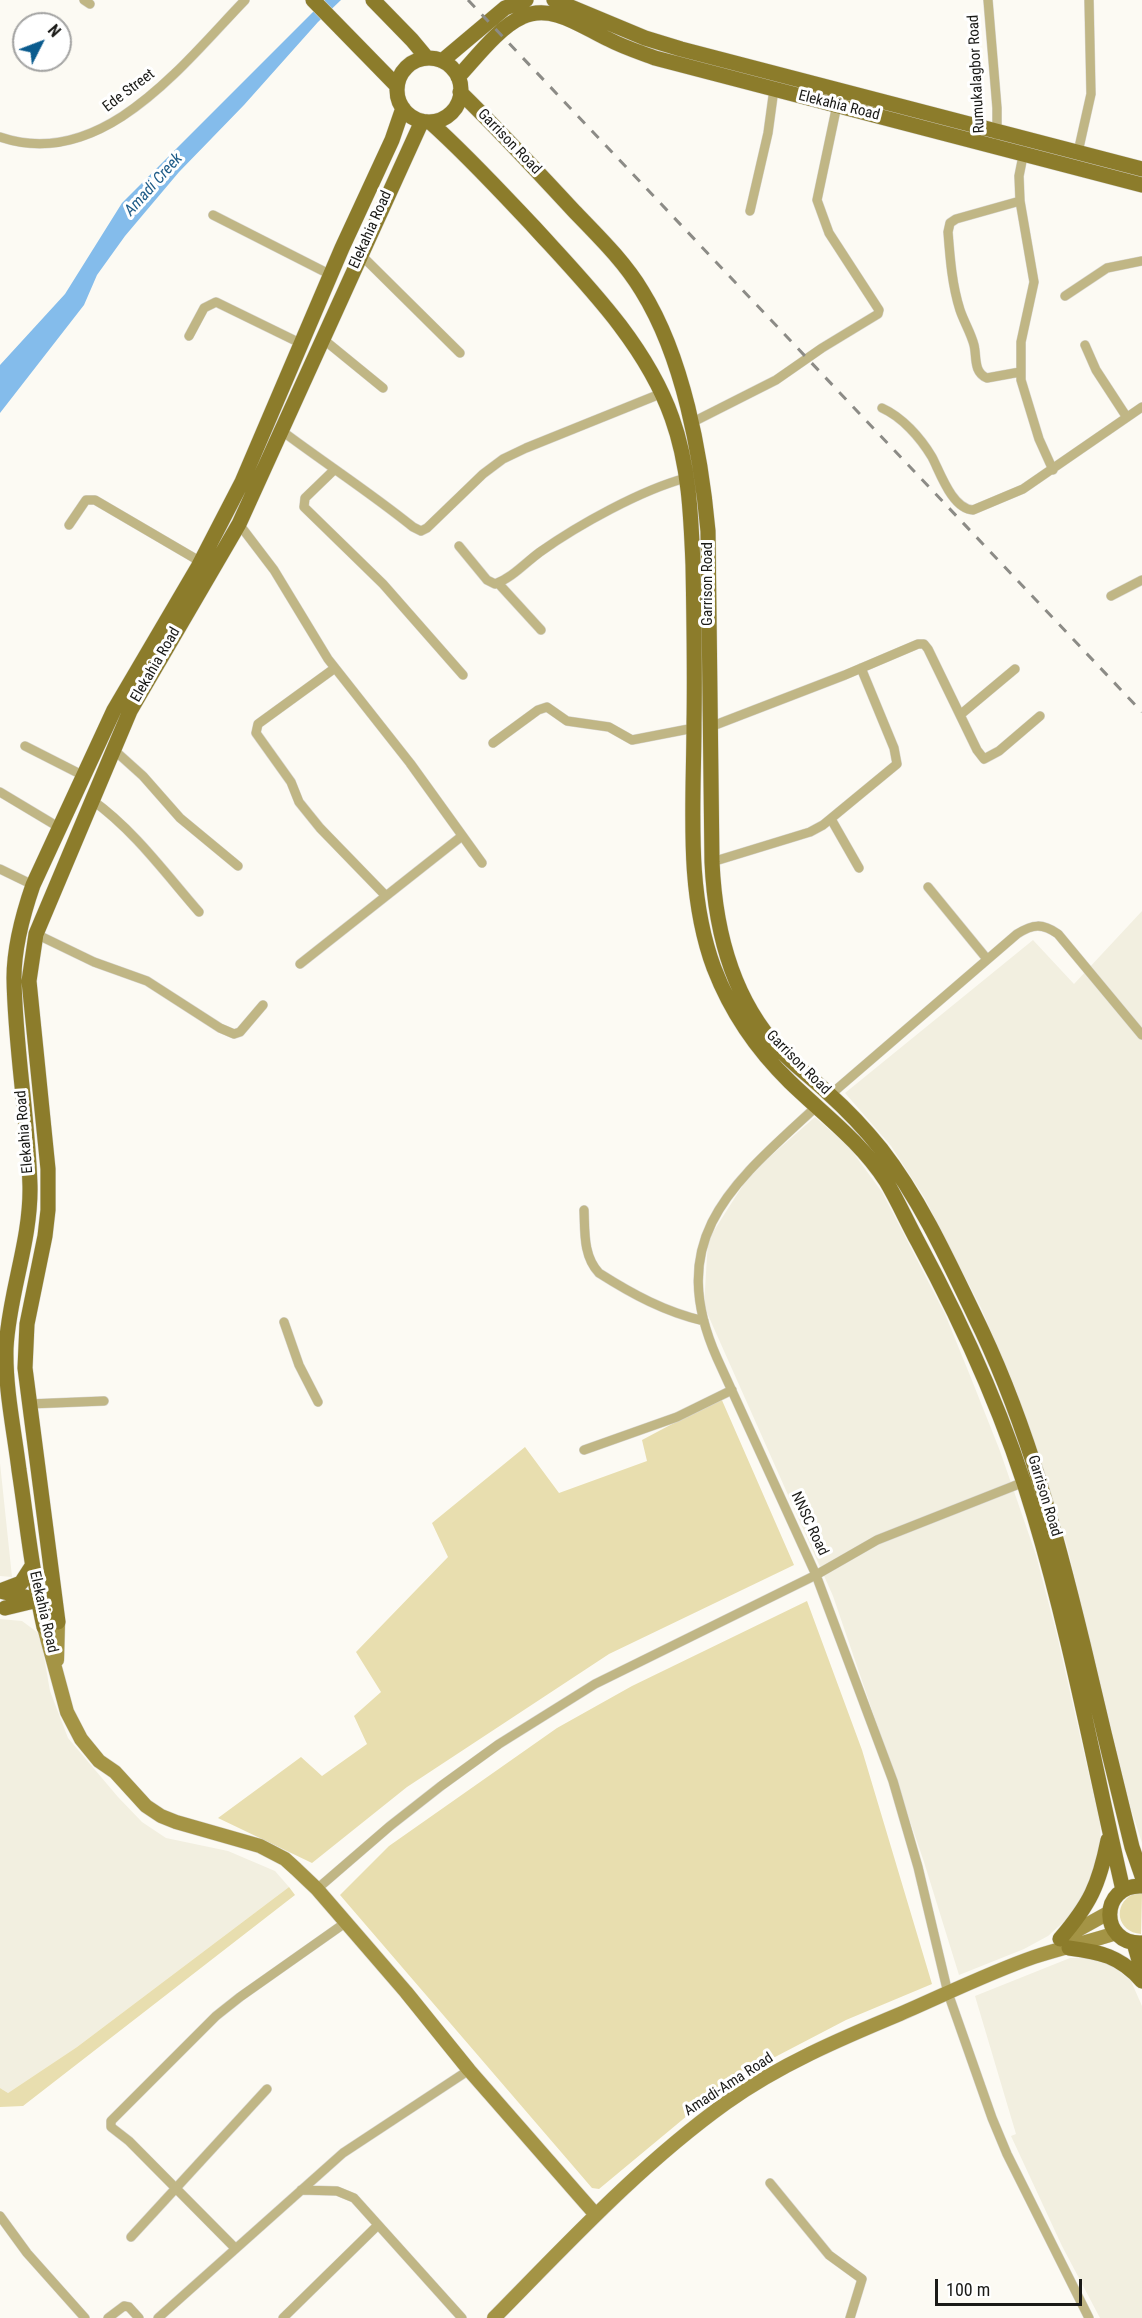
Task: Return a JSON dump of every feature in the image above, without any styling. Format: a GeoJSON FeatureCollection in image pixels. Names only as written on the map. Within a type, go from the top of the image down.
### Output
{"type":"FeatureCollection","features":[{"type":"Feature","properties":{"kind":"main road"},"geometry":{"type":"LineString","coordinates":[[313,0],[398,86]]}},
{"type":"Feature","properties":{"kind":"main road"},"geometry":{"type":"LineString","coordinates":[[373,0],[434,60],[448,65],[459,85],[459,100],[451,113],[438,121],[415,118],[403,108],[398,94],[401,75],[408,66],[417,61],[434,60],[505,8],[526,0]]}},
{"type":"Feature","properties":{"kind":"main road","name":"Elekahia Road"},"geometry":{"type":"LineString","coordinates":[[555,0],[635,34],[681,49],[1024,146],[1142,185]]}},
{"type":"Feature","properties":{"kind":"main road","name":"Elekahia Road"},"geometry":{"type":"LineString","coordinates":[[459,85],[507,27],[520,17],[531,13],[545,13],[560,15],[610,40],[655,58],[837,105],[996,139]]}},
{"type":"Feature","properties":{"kind":"main road","name":"Garrison Road"},"geometry":{"type":"LineString","coordinates":[[459,85],[631,274],[653,311],[665,340],[676,370],[699,458],[708,531],[702,728],[694,862],[697,904],[708,951],[726,996],[750,1036],[769,1060],[854,1141],[885,1180],[944,1289],[992,1397],[1024,1482],[1048,1565],[1123,1890]]}},
{"type":"Feature","properties":{"kind":"main road","name":"Elekahia Road"},"geometry":{"type":"LineString","coordinates":[[51,1624],[38,1600],[7,1385],[6,1350],[9,1318],[30,1214],[28,1145],[23,1109],[14,976],[21,928],[33,885],[114,710],[201,562],[242,482],[331,275],[389,149],[403,108]]}},
{"type":"Feature","properties":{"kind":"main road","name":"Elekahia Road"},"geometry":{"type":"LineString","coordinates":[[51,1624],[53,1580],[25,1368],[27,1324],[45,1236],[49,1194],[29,981],[36,934],[130,711],[239,524],[360,254],[426,121]]}},
{"type":"Feature","properties":{"kind":"main road","name":"Garrison Road"},"geometry":{"type":"LineString","coordinates":[[426,121],[482,171],[591,290],[640,354],[672,416],[686,478],[714,898],[722,945],[740,990],[763,1029],[780,1049],[830,1095],[879,1146],[916,1201],[983,1334],[1027,1442],[1050,1513],[1142,1876]]}},
{"type":"Feature","properties":{"kind":"main road","name":"Elekahia Road"},"geometry":{"type":"LineString","coordinates":[[1024,146],[1078,152],[1142,169]]}},
{"type":"Feature","properties":{"kind":"main road"},"geometry":{"type":"LineString","coordinates":[[0,1591],[21,1583],[32,1566]]}},
{"type":"Feature","properties":{"kind":"main road"},"geometry":{"type":"LineString","coordinates":[[2,1608],[38,1600],[53,1580]]}},
{"type":"Feature","properties":{"kind":"main road"},"geometry":{"type":"LineString","coordinates":[[0,1591],[38,1600]]}},
{"type":"Feature","properties":{"kind":"main road"},"geometry":{"type":"LineString","coordinates":[[2,1608],[51,1624]]}},
{"type":"Feature","properties":{"kind":"main road"},"geometry":{"type":"LineString","coordinates":[[1110,1831],[1097,1886],[1064,1944],[1105,1954],[1122,1961],[1142,1981]]}},
{"type":"Feature","properties":{"kind":"main road"},"geometry":{"type":"LineString","coordinates":[[1142,1886],[1123,1890],[1112,1902],[1110,1912],[1111,1923],[1116,1933],[1121,1938],[1138,1943],[1142,1971]]}},
{"type":"Feature","properties":{"kind":"street","name":"Ede Street"},"geometry":{"type":"LineString","coordinates":[[0,137],[25,143],[44,143],[84,135],[107,126],[157,91],[245,0]]}},
{"type":"Feature","properties":{"kind":"street","name":"Rumukalagbor Road"},"geometry":{"type":"LineString","coordinates":[[988,0],[996,139]]}},
{"type":"Feature","properties":{"kind":"street"},"geometry":{"type":"LineString","coordinates":[[1078,152],[1091,94],[1089,0]]}},
{"type":"Feature","properties":{"kind":"street"},"geometry":{"type":"LineString","coordinates":[[750,211],[766,142],[774,89]]}},
{"type":"Feature","properties":{"kind":"street"},"geometry":{"type":"LineString","coordinates":[[690,423],[776,380],[822,348],[878,314],[879,310],[829,233],[816,200],[837,105]]}},
{"type":"Feature","properties":{"kind":"street"},"geometry":{"type":"LineString","coordinates":[[1024,146],[1019,176],[1020,201],[1034,282],[1021,342],[1020,372],[1022,389],[1053,470]]}},
{"type":"Feature","properties":{"kind":"street"},"geometry":{"type":"LineString","coordinates":[[1020,201],[956,219],[950,223],[948,232],[954,287],[965,325],[975,348],[978,370],[987,378],[1020,372]]}},
{"type":"Feature","properties":{"kind":"street"},"geometry":{"type":"LineString","coordinates":[[213,215],[331,275]]}},
{"type":"Feature","properties":{"kind":"street"},"geometry":{"type":"LineString","coordinates":[[360,254],[460,353]]}},
{"type":"Feature","properties":{"kind":"street"},"geometry":{"type":"LineString","coordinates":[[1065,296],[1107,268],[1142,261]]}},
{"type":"Feature","properties":{"kind":"street"},"geometry":{"type":"LineString","coordinates":[[189,336],[204,308],[216,302],[302,344]]}},
{"type":"Feature","properties":{"kind":"street"},"geometry":{"type":"LineString","coordinates":[[323,339],[383,388]]}},
{"type":"Feature","properties":{"kind":"street"},"geometry":{"type":"LineString","coordinates":[[1085,345],[1096,370],[1126,416]]}},
{"type":"Feature","properties":{"kind":"street"},"geometry":{"type":"LineString","coordinates":[[282,431],[413,527],[424,530],[483,474],[503,459],[660,394]]}},
{"type":"Feature","properties":{"kind":"street"},"geometry":{"type":"LineString","coordinates":[[882,408],[893,413],[911,430],[932,457],[940,477],[950,491],[969,510],[974,510],[1023,489],[1142,407]]}},
{"type":"Feature","properties":{"kind":"street"},"geometry":{"type":"LineString","coordinates":[[334,470],[305,498],[304,507],[383,584],[463,675]]}},
{"type":"Feature","properties":{"kind":"street"},"geometry":{"type":"LineString","coordinates":[[459,546],[488,580],[495,584],[576,529],[667,483],[686,478]]}},
{"type":"Feature","properties":{"kind":"street"},"geometry":{"type":"LineString","coordinates":[[69,525],[86,500],[95,500],[201,562]]}},
{"type":"Feature","properties":{"kind":"street"},"geometry":{"type":"LineString","coordinates":[[239,524],[274,570],[335,668],[410,763],[482,863]]}},
{"type":"Feature","properties":{"kind":"street"},"geometry":{"type":"LineString","coordinates":[[1111,596],[1142,580]]}},
{"type":"Feature","properties":{"kind":"street"},"geometry":{"type":"LineString","coordinates":[[498,583],[541,630]]}},
{"type":"Feature","properties":{"kind":"street"},"geometry":{"type":"LineString","coordinates":[[493,742],[547,706],[567,721],[609,727],[632,740],[702,728],[918,644],[924,644],[980,755],[986,759],[1040,716]]}},
{"type":"Feature","properties":{"kind":"street"},"geometry":{"type":"LineString","coordinates":[[335,668],[258,724],[256,733],[291,782],[299,802],[320,828],[384,895]]}},
{"type":"Feature","properties":{"kind":"street"},"geometry":{"type":"LineString","coordinates":[[712,862],[810,832],[831,819],[897,764],[894,748],[861,668]]}},
{"type":"Feature","properties":{"kind":"street"},"geometry":{"type":"LineString","coordinates":[[960,715],[1015,669]]}},
{"type":"Feature","properties":{"kind":"street"},"geometry":{"type":"LineString","coordinates":[[25,746],[84,776]]}},
{"type":"Feature","properties":{"kind":"street"},"geometry":{"type":"LineString","coordinates":[[113,749],[151,784],[180,818],[238,866]]}},
{"type":"Feature","properties":{"kind":"street"},"geometry":{"type":"LineString","coordinates":[[0,792],[60,828]]}},
{"type":"Feature","properties":{"kind":"street"},"geometry":{"type":"LineString","coordinates":[[92,800],[104,808],[139,842],[199,912]]}},
{"type":"Feature","properties":{"kind":"street"},"geometry":{"type":"LineString","coordinates":[[831,819],[859,868]]}},
{"type":"Feature","properties":{"kind":"street"},"geometry":{"type":"LineString","coordinates":[[300,964],[384,895],[462,836]]}},
{"type":"Feature","properties":{"kind":"street"},"geometry":{"type":"LineString","coordinates":[[0,869],[33,885]]}},
{"type":"Feature","properties":{"kind":"street"},"geometry":{"type":"LineString","coordinates":[[928,887],[987,959]]}},
{"type":"Feature","properties":{"kind":"street"},"geometry":{"type":"LineString","coordinates":[[830,1095],[987,959],[1029,927],[1038,924],[1047,926],[1058,934],[1142,1035]]}},
{"type":"Feature","properties":{"kind":"street"},"geometry":{"type":"LineString","coordinates":[[36,934],[94,962],[147,981],[220,1028],[234,1034],[240,1032],[263,1005]]}},
{"type":"Feature","properties":{"kind":"street","name":"NNSC Road"},"geometry":{"type":"LineString","coordinates":[[817,1106],[741,1178],[710,1223],[702,1249],[698,1278],[704,1321],[708,1338],[816,1575],[893,1781],[918,1867],[948,1994],[992,2118],[1007,2154],[1089,2318]]}},
{"type":"Feature","properties":{"kind":"street"},"geometry":{"type":"LineString","coordinates":[[584,1210],[587,1252],[593,1267],[599,1273],[679,1316],[704,1321]]}},
{"type":"Feature","properties":{"kind":"street"},"geometry":{"type":"LineString","coordinates":[[284,1322],[300,1365],[318,1402]]}},
{"type":"Feature","properties":{"kind":"street"},"geometry":{"type":"LineString","coordinates":[[584,1450],[677,1417],[732,1389]]}},
{"type":"Feature","properties":{"kind":"street"},"geometry":{"type":"LineString","coordinates":[[29,1404],[104,1401]]}},
{"type":"Feature","properties":{"kind":"street"},"geometry":{"type":"LineString","coordinates":[[317,1889],[390,1826],[441,1786],[499,1744],[595,1684],[816,1575],[877,1540],[1024,1482]]}},
{"type":"Feature","properties":{"kind":"street","name":"Elekahia Road"},"geometry":{"type":"LineString","coordinates":[[51,1624],[56,1671],[67,1712],[81,1739],[99,1761],[115,1772],[146,1806],[169,1820],[260,1846],[285,1859],[317,1889],[406,1992],[469,2070],[596,2215]]}},
{"type":"Feature","properties":{"kind":"street","name":"Amadi-Ama Road"},"geometry":{"type":"LineString","coordinates":[[494,2318],[596,2215],[687,2132],[728,2101],[809,2055],[1064,1944],[1110,1912]]}},
{"type":"Feature","properties":{"kind":"street"},"geometry":{"type":"LineString","coordinates":[[235,2248],[129,2141],[111,2127],[111,2121],[216,2016],[345,1923]]}},
{"type":"Feature","properties":{"kind":"street","name":"Amadi-Ama Road"},"geometry":{"type":"LineString","coordinates":[[1064,1944],[1116,1933]]}},
{"type":"Feature","properties":{"kind":"street"},"geometry":{"type":"LineString","coordinates":[[158,2318],[343,2152],[469,2070]]}},
{"type":"Feature","properties":{"kind":"street"},"geometry":{"type":"LineString","coordinates":[[131,2237],[267,2089]]}},
{"type":"Feature","properties":{"kind":"street"},"geometry":{"type":"LineString","coordinates":[[770,2183],[829,2255],[862,2279],[850,2318]]}},
{"type":"Feature","properties":{"kind":"street"},"geometry":{"type":"LineString","coordinates":[[301,2190],[345,2193],[354,2198],[462,2318]]}},
{"type":"Feature","properties":{"kind":"street"},"geometry":{"type":"LineString","coordinates":[[0,2216],[44,2274],[85,2318]]}},
{"type":"Feature","properties":{"kind":"street"},"geometry":{"type":"LineString","coordinates":[[283,2318],[378,2225]]}},
{"type":"Feature","properties":{"kind":"street"},"geometry":{"type":"LineString","coordinates":[[108,2318],[124,2306],[129,2307],[139,2318]]}},
{"type":"Feature","properties":{"kind":"shaded area"},"geometry":{"type":"Polygon","coordinates":[[[1142,911],[1142,1843],[1131,1809],[1067,1546],[1014,1385],[981,1308],[924,1197],[891,1146],[845,1093],[1033,940],[1074,984],[1142,911]]]}},
{"type":"Feature","properties":{"kind":"shaded area"},"geometry":{"type":"Polygon","coordinates":[[[815,1117],[849,1147],[882,1192],[945,1314],[971,1378],[1000,1451],[1036,1555],[1057,1635],[1100,1823],[1101,1843],[1090,1886],[1068,1918],[1048,1936],[1024,1949],[959,1975],[924,1862],[833,1596],[704,1306],[708,1240],[750,1174],[815,1117]]]}},
{"type":"Feature","properties":{"kind":"shaded area"},"geometry":{"type":"Polygon","coordinates":[[[721,1398],[794,1565],[609,1654],[407,1787],[312,1863],[218,1818],[301,1757],[322,1776],[367,1744],[354,1716],[381,1692],[356,1652],[448,1557],[432,1523],[525,1447],[559,1493],[647,1461],[642,1440],[721,1398]]]}},
{"type":"Feature","properties":{"kind":"shaded area"},"geometry":{"type":"Polygon","coordinates":[[[0,1463],[12,1577],[0,1576],[0,1463]]]}},
{"type":"Feature","properties":{"kind":"shaded area"},"geometry":{"type":"Polygon","coordinates":[[[807,1601],[862,1750],[932,1984],[846,2020],[729,2081],[599,2189],[592,2188],[340,1895],[389,1846],[557,1728],[632,1686],[807,1601]]]}},
{"type":"Feature","properties":{"kind":"shaded area"},"geometry":{"type":"Polygon","coordinates":[[[0,1619],[22,1621],[37,1632],[42,1645],[50,1691],[68,1738],[142,1822],[166,1838],[228,1851],[275,1871],[289,1887],[77,2047],[8,2093],[0,2088],[0,1619]]]}},
{"type":"Feature","properties":{"kind":"shaded area"},"geometry":{"type":"Polygon","coordinates":[[[289,1887],[295,1895],[23,2106],[0,2107],[0,2088],[8,2093],[77,2047],[289,1887]]]}},
{"type":"Feature","properties":{"kind":"shaded area"},"geometry":{"type":"Polygon","coordinates":[[[1133,1894],[1142,1894],[1141,1934],[1127,1928],[1120,1917],[1122,1905],[1133,1894]]]}},
{"type":"Feature","properties":{"kind":"shaded area"},"geometry":{"type":"Polygon","coordinates":[[[1070,1958],[1087,1958],[1113,1966],[1131,1981],[1142,2006],[1142,2318],[1100,2318],[1062,2246],[1011,2136],[1016,2134],[975,1996],[1070,1958]]]}},
{"type":"Feature","properties":{"kind":"water","name":"Amadi Creek"},"geometry":{"type":"Polygon","coordinates":[[[325,0],[341,0],[179,172],[125,236],[97,275],[84,305],[0,413],[0,365],[65,294],[122,203],[325,0]]]}},
{"type":"Feature","properties":{"kind":"railway"},"geometry":{"type":"LineString","coordinates":[[468,0],[1142,712]]}}]}
